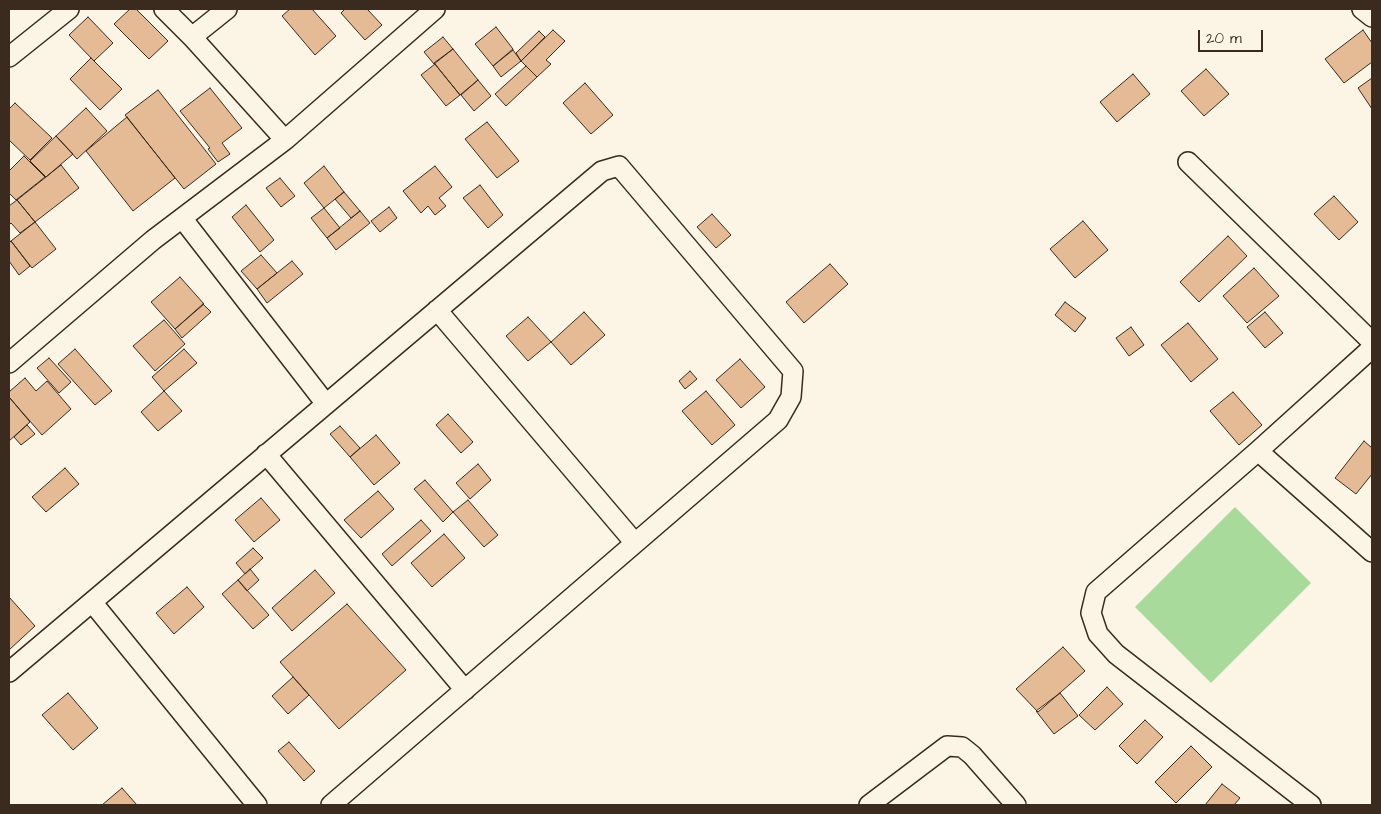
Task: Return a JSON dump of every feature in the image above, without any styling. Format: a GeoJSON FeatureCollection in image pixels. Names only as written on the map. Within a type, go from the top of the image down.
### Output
{"type":"FeatureCollection","features":[{"type":"Feature","properties":{"kind":"street"},"geometry":{"type":"LineString","coordinates":[[9,57],[69,9]]}},
{"type":"Feature","properties":{"kind":"street"},"geometry":{"type":"LineString","coordinates":[[164,9],[192,37],[285,140]]}},
{"type":"Feature","properties":{"kind":"street"},"geometry":{"type":"LineString","coordinates":[[192,37],[227,9]]}},
{"type":"Feature","properties":{"kind":"street"},"geometry":{"type":"LineString","coordinates":[[9,363],[153,240],[285,140],[435,9]]}},
{"type":"Feature","properties":{"kind":"street"},"geometry":{"type":"LineString","coordinates":[[1362,9],[1372,17]]}},
{"type":"Feature","properties":{"kind":"street"},"geometry":{"type":"LineString","coordinates":[[1188,162],[1372,342]]}},
{"type":"Feature","properties":{"kind":"street"},"geometry":{"type":"LineString","coordinates":[[9,672],[602,171],[619,166],[793,371],[791,397],[778,420],[332,805]]}},
{"type":"Feature","properties":{"kind":"street"},"geometry":{"type":"LineString","coordinates":[[182,218],[326,404]]}},
{"type":"Feature","properties":{"kind":"street"},"geometry":{"type":"LineString","coordinates":[[437,310],[635,543]]}},
{"type":"Feature","properties":{"kind":"street"},"geometry":{"type":"LineString","coordinates":[[1311,805],[1116,654],[1098,634],[1091,613],[1096,592],[1372,348]]}},
{"type":"Feature","properties":{"kind":"street"},"geometry":{"type":"LineString","coordinates":[[1258,450],[1372,552]]}},
{"type":"Feature","properties":{"kind":"street"},"geometry":{"type":"LineString","coordinates":[[266,454],[465,690]]}},
{"type":"Feature","properties":{"kind":"street"},"geometry":{"type":"LineString","coordinates":[[92,602],[257,805]]}},
{"type":"Feature","properties":{"kind":"street"},"geometry":{"type":"LineString","coordinates":[[868,805],[947,746],[962,747],[972,755],[1016,805]]}},
{"type":"Feature","properties":{"kind":"green space"},"geometry":{"type":"Polygon","coordinates":[[[1235,507],[1311,583],[1211,683],[1135,607],[1235,507]]]}},
{"type":"Feature","properties":{"kind":"building"},"geometry":{"type":"Polygon","coordinates":[[[130,9],[136,9],[168,41],[149,59],[114,24],[130,9]]]}},
{"type":"Feature","properties":{"kind":"building"},"geometry":{"type":"Polygon","coordinates":[[[290,9],[312,9],[336,36],[315,55],[282,16],[290,9]]]}},
{"type":"Feature","properties":{"kind":"building"},"geometry":{"type":"Polygon","coordinates":[[[345,9],[367,9],[382,25],[365,40],[341,13],[345,9]]]}},
{"type":"Feature","properties":{"kind":"building"},"geometry":{"type":"Polygon","coordinates":[[[88,17],[113,43],[94,61],[69,35],[88,17]]]}},
{"type":"Feature","properties":{"kind":"building"},"geometry":{"type":"Polygon","coordinates":[[[496,27],[513,49],[493,66],[475,44],[496,27]]]}},
{"type":"Feature","properties":{"kind":"building"},"geometry":{"type":"Polygon","coordinates":[[[553,30],[565,41],[546,60],[551,64],[537,77],[521,61],[553,30]]]}},
{"type":"Feature","properties":{"kind":"building"},"geometry":{"type":"Polygon","coordinates":[[[1363,30],[1372,43],[1372,62],[1344,83],[1325,59],[1363,30]]]}},
{"type":"Feature","properties":{"kind":"building"},"geometry":{"type":"Polygon","coordinates":[[[539,31],[545,37],[521,61],[516,53],[539,31]]]}},
{"type":"Feature","properties":{"kind":"building"},"geometry":{"type":"Polygon","coordinates":[[[443,37],[453,49],[434,64],[424,52],[443,37]]]}},
{"type":"Feature","properties":{"kind":"building"},"geometry":{"type":"Polygon","coordinates":[[[453,49],[478,80],[460,95],[434,63],[453,49]]]}},
{"type":"Feature","properties":{"kind":"building"},"geometry":{"type":"Polygon","coordinates":[[[513,50],[521,61],[501,77],[493,66],[513,50]]]}},
{"type":"Feature","properties":{"kind":"building"},"geometry":{"type":"Polygon","coordinates":[[[91,58],[122,89],[100,110],[70,79],[91,58]]]}},
{"type":"Feature","properties":{"kind":"building"},"geometry":{"type":"Polygon","coordinates":[[[435,64],[460,95],[446,106],[421,75],[435,64]]]}},
{"type":"Feature","properties":{"kind":"building"},"geometry":{"type":"Polygon","coordinates":[[[526,66],[537,77],[506,106],[495,94],[526,66]]]}},
{"type":"Feature","properties":{"kind":"building"},"geometry":{"type":"Polygon","coordinates":[[[1206,69],[1229,94],[1204,116],[1181,91],[1206,69]]]}},
{"type":"Feature","properties":{"kind":"building"},"geometry":{"type":"Polygon","coordinates":[[[1133,74],[1150,94],[1117,122],[1100,102],[1133,74]]]}},
{"type":"Feature","properties":{"kind":"building"},"geometry":{"type":"Polygon","coordinates":[[[1372,78],[1372,109],[1358,88],[1372,78]]]}},
{"type":"Feature","properties":{"kind":"building"},"geometry":{"type":"Polygon","coordinates":[[[478,80],[491,96],[474,111],[461,95],[478,80]]]}},
{"type":"Feature","properties":{"kind":"building"},"geometry":{"type":"Polygon","coordinates":[[[585,83],[613,115],[591,134],[563,103],[585,83]]]}},
{"type":"Feature","properties":{"kind":"building"},"geometry":{"type":"Polygon","coordinates":[[[210,88],[242,128],[222,143],[230,154],[218,162],[208,149],[210,148],[180,111],[210,88]]]}},
{"type":"Feature","properties":{"kind":"building"},"geometry":{"type":"Polygon","coordinates":[[[158,90],[216,164],[184,189],[125,115],[158,90]]]}},
{"type":"Feature","properties":{"kind":"building"},"geometry":{"type":"Polygon","coordinates":[[[15,103],[52,138],[30,160],[9,140],[9,109],[15,103]]]}},
{"type":"Feature","properties":{"kind":"building"},"geometry":{"type":"Polygon","coordinates":[[[86,108],[107,131],[77,159],[56,136],[86,108]]]}},
{"type":"Feature","properties":{"kind":"building"},"geometry":{"type":"Polygon","coordinates":[[[127,117],[175,178],[133,211],[86,151],[127,117]]]}},
{"type":"Feature","properties":{"kind":"building"},"geometry":{"type":"Polygon","coordinates":[[[487,122],[519,161],[497,178],[465,139],[487,122]]]}},
{"type":"Feature","properties":{"kind":"building"},"geometry":{"type":"Polygon","coordinates":[[[56,136],[73,154],[46,177],[30,161],[56,136]]]}},
{"type":"Feature","properties":{"kind":"building"},"geometry":{"type":"Polygon","coordinates":[[[24,156],[45,177],[16,200],[9,193],[9,171],[24,156]]]}},
{"type":"Feature","properties":{"kind":"building"},"geometry":{"type":"Polygon","coordinates":[[[61,165],[79,188],[35,222],[17,200],[61,165]]]}},
{"type":"Feature","properties":{"kind":"building"},"geometry":{"type":"Polygon","coordinates":[[[324,166],[344,192],[324,208],[304,183],[324,166]]]}},
{"type":"Feature","properties":{"kind":"building"},"geometry":{"type":"Polygon","coordinates":[[[435,166],[452,187],[439,198],[446,206],[435,215],[428,206],[421,213],[403,191],[435,166]]]}},
{"type":"Feature","properties":{"kind":"building"},"geometry":{"type":"Polygon","coordinates":[[[280,178],[295,196],[281,207],[266,188],[280,178]]]}},
{"type":"Feature","properties":{"kind":"building"},"geometry":{"type":"Polygon","coordinates":[[[480,185],[503,215],[488,228],[463,198],[480,185]]]}},
{"type":"Feature","properties":{"kind":"building"},"geometry":{"type":"Polygon","coordinates":[[[344,192],[360,211],[351,218],[335,199],[344,192]]]}},
{"type":"Feature","properties":{"kind":"building"},"geometry":{"type":"Polygon","coordinates":[[[1334,196],[1358,222],[1339,240],[1314,214],[1334,196]]]}},
{"type":"Feature","properties":{"kind":"building"},"geometry":{"type":"Polygon","coordinates":[[[17,200],[35,222],[20,233],[11,223],[9,225],[9,206],[17,200]]]}},
{"type":"Feature","properties":{"kind":"building"},"geometry":{"type":"Polygon","coordinates":[[[246,205],[274,240],[260,252],[232,217],[246,205]]]}},
{"type":"Feature","properties":{"kind":"building"},"geometry":{"type":"Polygon","coordinates":[[[389,207],[397,218],[380,232],[371,221],[389,207]]]}},
{"type":"Feature","properties":{"kind":"building"},"geometry":{"type":"Polygon","coordinates":[[[324,208],[340,228],[327,238],[311,218],[324,208]]]}},
{"type":"Feature","properties":{"kind":"building"},"geometry":{"type":"Polygon","coordinates":[[[360,211],[370,223],[336,250],[327,238],[360,211]]]}},
{"type":"Feature","properties":{"kind":"building"},"geometry":{"type":"Polygon","coordinates":[[[712,214],[731,235],[716,248],[697,227],[712,214]]]}},
{"type":"Feature","properties":{"kind":"building"},"geometry":{"type":"Polygon","coordinates":[[[1083,221],[1108,250],[1075,278],[1050,249],[1083,221]]]}},
{"type":"Feature","properties":{"kind":"building"},"geometry":{"type":"Polygon","coordinates":[[[35,222],[56,249],[32,268],[11,241],[35,222]]]}},
{"type":"Feature","properties":{"kind":"building"},"geometry":{"type":"Polygon","coordinates":[[[1228,236],[1247,256],[1199,302],[1180,282],[1228,236]]]}},
{"type":"Feature","properties":{"kind":"building"},"geometry":{"type":"Polygon","coordinates":[[[11,241],[30,266],[19,275],[9,261],[9,243],[11,241]]]}},
{"type":"Feature","properties":{"kind":"building"},"geometry":{"type":"Polygon","coordinates":[[[261,255],[277,273],[257,289],[241,271],[261,255]]]}},
{"type":"Feature","properties":{"kind":"building"},"geometry":{"type":"Polygon","coordinates":[[[292,261],[303,274],[267,303],[257,289],[292,261]]]}},
{"type":"Feature","properties":{"kind":"building"},"geometry":{"type":"Polygon","coordinates":[[[830,264],[848,284],[804,323],[786,302],[830,264]]]}},
{"type":"Feature","properties":{"kind":"building"},"geometry":{"type":"Polygon","coordinates":[[[1254,268],[1279,296],[1247,323],[1223,296],[1254,268]]]}},
{"type":"Feature","properties":{"kind":"building"},"geometry":{"type":"Polygon","coordinates":[[[180,277],[204,304],[175,329],[151,302],[180,277]]]}},
{"type":"Feature","properties":{"kind":"building"},"geometry":{"type":"Polygon","coordinates":[[[1065,302],[1086,318],[1075,332],[1055,315],[1065,302]]]}},
{"type":"Feature","properties":{"kind":"building"},"geometry":{"type":"Polygon","coordinates":[[[203,304],[211,312],[182,338],[175,329],[203,304]]]}},
{"type":"Feature","properties":{"kind":"building"},"geometry":{"type":"Polygon","coordinates":[[[584,312],[605,335],[571,365],[551,342],[584,312]]]}},
{"type":"Feature","properties":{"kind":"building"},"geometry":{"type":"Polygon","coordinates":[[[1265,312],[1283,333],[1265,348],[1247,327],[1265,312]]]}},
{"type":"Feature","properties":{"kind":"building"},"geometry":{"type":"Polygon","coordinates":[[[528,317],[551,342],[528,361],[506,336],[528,317]]]}},
{"type":"Feature","properties":{"kind":"building"},"geometry":{"type":"Polygon","coordinates":[[[164,320],[185,344],[155,371],[133,346],[164,320]]]}},
{"type":"Feature","properties":{"kind":"building"},"geometry":{"type":"Polygon","coordinates":[[[1188,323],[1218,359],[1191,382],[1161,345],[1188,323]]]}},
{"type":"Feature","properties":{"kind":"building"},"geometry":{"type":"Polygon","coordinates":[[[1131,327],[1144,345],[1129,356],[1116,338],[1131,327]]]}},
{"type":"Feature","properties":{"kind":"building"},"geometry":{"type":"Polygon","coordinates":[[[75,349],[112,391],[95,405],[58,364],[75,349]]]}},
{"type":"Feature","properties":{"kind":"building"},"geometry":{"type":"Polygon","coordinates":[[[184,349],[197,363],[164,391],[152,377],[184,349]]]}},
{"type":"Feature","properties":{"kind":"building"},"geometry":{"type":"Polygon","coordinates":[[[49,358],[71,382],[59,393],[37,368],[49,358]]]}},
{"type":"Feature","properties":{"kind":"building"},"geometry":{"type":"Polygon","coordinates":[[[740,359],[765,387],[741,408],[716,380],[740,359]]]}},
{"type":"Feature","properties":{"kind":"building"},"geometry":{"type":"Polygon","coordinates":[[[690,371],[697,379],[685,389],[679,381],[690,371]]]}},
{"type":"Feature","properties":{"kind":"building"},"geometry":{"type":"Polygon","coordinates":[[[25,378],[36,391],[47,381],[71,409],[42,435],[9,397],[9,392],[25,378]]]}},
{"type":"Feature","properties":{"kind":"building"},"geometry":{"type":"Polygon","coordinates":[[[164,391],[182,411],[158,431],[141,412],[164,391]]]}},
{"type":"Feature","properties":{"kind":"building"},"geometry":{"type":"Polygon","coordinates":[[[706,391],[735,425],[712,445],[682,411],[706,391]]]}},
{"type":"Feature","properties":{"kind":"building"},"geometry":{"type":"Polygon","coordinates":[[[1233,392],[1262,425],[1239,445],[1210,411],[1233,392]]]}},
{"type":"Feature","properties":{"kind":"building"},"geometry":{"type":"Polygon","coordinates":[[[9,397],[30,422],[9,441],[9,397]]]}},
{"type":"Feature","properties":{"kind":"building"},"geometry":{"type":"Polygon","coordinates":[[[448,414],[473,442],[461,453],[436,425],[448,414]]]}},
{"type":"Feature","properties":{"kind":"building"},"geometry":{"type":"Polygon","coordinates":[[[27,425],[35,434],[21,445],[14,437],[27,425]]]}},
{"type":"Feature","properties":{"kind":"building"},"geometry":{"type":"Polygon","coordinates":[[[340,426],[360,448],[350,457],[330,434],[340,426]]]}},
{"type":"Feature","properties":{"kind":"building"},"geometry":{"type":"Polygon","coordinates":[[[376,435],[400,463],[374,485],[350,457],[376,435]]]}},
{"type":"Feature","properties":{"kind":"building"},"geometry":{"type":"Polygon","coordinates":[[[1364,441],[1372,448],[1372,474],[1356,494],[1335,478],[1364,441]]]}},
{"type":"Feature","properties":{"kind":"building"},"geometry":{"type":"Polygon","coordinates":[[[478,464],[491,480],[470,499],[456,483],[478,464]]]}},
{"type":"Feature","properties":{"kind":"building"},"geometry":{"type":"Polygon","coordinates":[[[65,468],[79,484],[46,512],[32,497],[65,468]]]}},
{"type":"Feature","properties":{"kind":"building"},"geometry":{"type":"Polygon","coordinates":[[[425,480],[453,512],[443,522],[414,489],[425,480]]]}},
{"type":"Feature","properties":{"kind":"building"},"geometry":{"type":"Polygon","coordinates":[[[378,491],[394,509],[361,538],[344,520],[378,491]]]}},
{"type":"Feature","properties":{"kind":"building"},"geometry":{"type":"Polygon","coordinates":[[[261,498],[280,520],[254,542],[235,520],[261,498]]]}},
{"type":"Feature","properties":{"kind":"building"},"geometry":{"type":"Polygon","coordinates":[[[468,500],[498,535],[484,547],[453,512],[468,500]]]}},
{"type":"Feature","properties":{"kind":"building"},"geometry":{"type":"Polygon","coordinates":[[[421,520],[431,531],[392,566],[382,554],[421,520]]]}},
{"type":"Feature","properties":{"kind":"building"},"geometry":{"type":"Polygon","coordinates":[[[444,534],[465,558],[432,587],[411,563],[444,534]]]}},
{"type":"Feature","properties":{"kind":"building"},"geometry":{"type":"Polygon","coordinates":[[[253,548],[263,558],[245,574],[236,563],[253,548]]]}},
{"type":"Feature","properties":{"kind":"building"},"geometry":{"type":"Polygon","coordinates":[[[250,569],[259,580],[247,591],[238,580],[250,569]]]}},
{"type":"Feature","properties":{"kind":"building"},"geometry":{"type":"Polygon","coordinates":[[[315,570],[335,593],[292,631],[272,608],[315,570]]]}},
{"type":"Feature","properties":{"kind":"building"},"geometry":{"type":"Polygon","coordinates":[[[238,580],[269,615],[253,629],[222,594],[238,580]]]}},
{"type":"Feature","properties":{"kind":"building"},"geometry":{"type":"Polygon","coordinates":[[[187,587],[204,607],[174,634],[156,613],[187,587]]]}},
{"type":"Feature","properties":{"kind":"building"},"geometry":{"type":"Polygon","coordinates":[[[9,597],[35,626],[9,650],[9,597]]]}},
{"type":"Feature","properties":{"kind":"building"},"geometry":{"type":"Polygon","coordinates":[[[347,604],[406,670],[339,729],[280,662],[347,604]]]}},
{"type":"Feature","properties":{"kind":"building"},"geometry":{"type":"Polygon","coordinates":[[[1063,647],[1085,671],[1038,712],[1016,689],[1063,647]]]}},
{"type":"Feature","properties":{"kind":"building"},"geometry":{"type":"Polygon","coordinates":[[[293,677],[309,695],[288,714],[272,696],[293,677]]]}},
{"type":"Feature","properties":{"kind":"building"},"geometry":{"type":"Polygon","coordinates":[[[1107,687],[1123,704],[1095,730],[1079,715],[1107,687]]]}},
{"type":"Feature","properties":{"kind":"building"},"geometry":{"type":"Polygon","coordinates":[[[68,693],[98,728],[73,750],[42,715],[68,693]]]}},
{"type":"Feature","properties":{"kind":"building"},"geometry":{"type":"Polygon","coordinates":[[[1060,693],[1078,716],[1054,734],[1036,711],[1060,693]]]}},
{"type":"Feature","properties":{"kind":"building"},"geometry":{"type":"Polygon","coordinates":[[[1145,720],[1163,737],[1137,764],[1119,746],[1145,720]]]}},
{"type":"Feature","properties":{"kind":"building"},"geometry":{"type":"Polygon","coordinates":[[[289,742],[315,771],[304,781],[278,751],[289,742]]]}},
{"type":"Feature","properties":{"kind":"building"},"geometry":{"type":"Polygon","coordinates":[[[1191,746],[1212,767],[1176,803],[1155,782],[1191,746]]]}},
{"type":"Feature","properties":{"kind":"building"},"geometry":{"type":"Polygon","coordinates":[[[1222,784],[1240,798],[1234,805],[1205,805],[1222,784]]]}},
{"type":"Feature","properties":{"kind":"building"},"geometry":{"type":"Polygon","coordinates":[[[122,788],[137,805],[102,805],[122,788]]]}}]}
